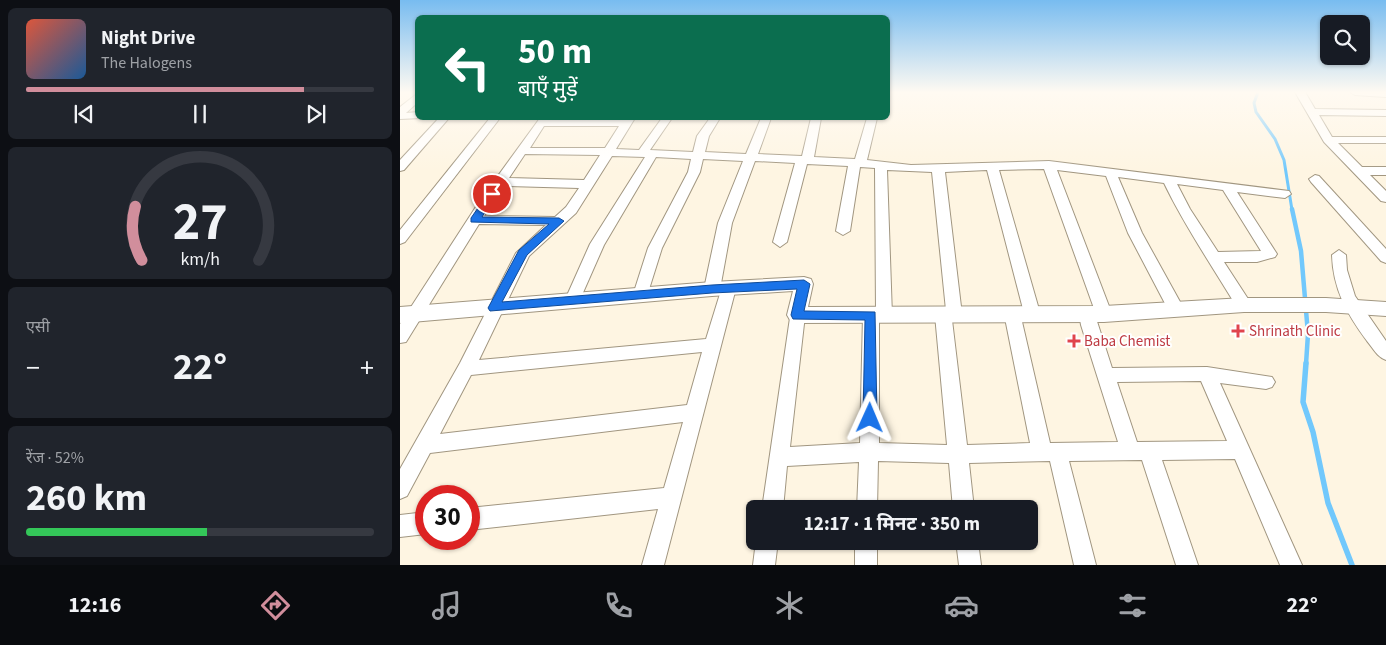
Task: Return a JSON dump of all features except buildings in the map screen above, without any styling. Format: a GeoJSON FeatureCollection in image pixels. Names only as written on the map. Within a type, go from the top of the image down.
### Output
{"type":"FeatureCollection","features":[{"type":"Feature","properties":{"kind":"street"},"geometry":{"type":"LineString","coordinates":[[1315,118],[1328,140],[1386,198]]}},
{"type":"Feature","properties":{"kind":"street"},"geometry":{"type":"LineString","coordinates":[[400,167],[442,120]]}},
{"type":"Feature","properties":{"kind":"street"},"geometry":{"type":"LineString","coordinates":[[400,239],[493,120]]}},
{"type":"Feature","properties":{"kind":"street"},"geometry":{"type":"LineString","coordinates":[[400,337],[407,314],[475,220],[543,120],[629,120]]}},
{"type":"Feature","properties":{"kind":"street"},"geometry":{"type":"LineString","coordinates":[[400,489],[466,368],[494,308],[523,253],[571,210],[629,120]]}},
{"type":"Feature","properties":{"kind":"street"},"geometry":{"type":"LineString","coordinates":[[573,300],[597,244],[610,226],[666,120]]}},
{"type":"Feature","properties":{"kind":"street"},"geometry":{"type":"LineString","coordinates":[[641,295],[655,248],[694,172],[703,136],[713,120]]}},
{"type":"Feature","properties":{"kind":"street"},"geometry":{"type":"LineString","coordinates":[[653,565],[713,345],[725,223],[765,120]]}},
{"type":"Feature","properties":{"kind":"street"},"geometry":{"type":"LineString","coordinates":[[780,242],[815,120]]}},
{"type":"Feature","properties":{"kind":"street"},"geometry":{"type":"LineString","coordinates":[[843,231],[857,163],[871,120]]}},
{"type":"Feature","properties":{"kind":"street"},"geometry":{"type":"LineString","coordinates":[[1328,140],[1386,140]]}},
{"type":"Feature","properties":{"kind":"street"},"geometry":{"type":"LineString","coordinates":[[522,151],[609,152],[804,160],[911,169],[1049,165],[1285,194]]}},
{"type":"Feature","properties":{"kind":"street"},"geometry":{"type":"LineString","coordinates":[[1049,165],[1096,313],[1089,325],[1106,374],[1187,565]]}},
{"type":"Feature","properties":{"kind":"street"},"geometry":{"type":"LineString","coordinates":[[866,500],[867,452],[877,316],[881,166]]}},
{"type":"Feature","properties":{"kind":"street"},"geometry":{"type":"LineString","coordinates":[[992,166],[1032,313]]}},
{"type":"Feature","properties":{"kind":"street"},"geometry":{"type":"LineString","coordinates":[[938,167],[949,315],[956,454],[963,500]]}},
{"type":"Feature","properties":{"kind":"street"},"geometry":{"type":"LineString","coordinates":[[1358,171],[1386,171]]}},
{"type":"Feature","properties":{"kind":"street"},"geometry":{"type":"LineString","coordinates":[[1111,174],[1135,233],[1176,309]]}},
{"type":"Feature","properties":{"kind":"street"},"geometry":{"type":"LineString","coordinates":[[1168,179],[1213,257],[1244,305]]}},
{"type":"Feature","properties":{"kind":"street"},"geometry":{"type":"LineString","coordinates":[[1315,179],[1342,212],[1386,258]]}},
{"type":"Feature","properties":{"kind":"street"},"geometry":{"type":"LineString","coordinates":[[501,182],[586,184]]}},
{"type":"Feature","properties":{"kind":"street"},"geometry":{"type":"LineString","coordinates":[[1213,257],[1257,257],[1270,254],[1270,250],[1227,186]]}},
{"type":"Feature","properties":{"kind":"street"},"geometry":{"type":"LineString","coordinates":[[475,220],[559,221]]}},
{"type":"Feature","properties":{"kind":"street"},"geometry":{"type":"LineString","coordinates":[[1339,255],[1340,281],[1352,306],[1386,353]]}},
{"type":"Feature","properties":{"kind":"street"},"geometry":{"type":"LineString","coordinates":[[407,314],[720,288],[804,284],[797,315],[773,500]]}},
{"type":"Feature","properties":{"kind":"street"},"geometry":{"type":"LineString","coordinates":[[797,315],[877,316],[1096,313],[1244,305],[1326,305],[1386,309]]}},
{"type":"Feature","properties":{"kind":"street"},"geometry":{"type":"LineString","coordinates":[[1012,313],[1050,452],[1085,565]]}},
{"type":"Feature","properties":{"kind":"street"},"geometry":{"type":"LineString","coordinates":[[466,368],[632,351],[713,345]]}},
{"type":"Feature","properties":{"kind":"street"},"geometry":{"type":"LineString","coordinates":[[1106,374],[1207,374],[1266,382]]}},
{"type":"Feature","properties":{"kind":"street"},"geometry":{"type":"LineString","coordinates":[[1207,374],[1291,565]]}},
{"type":"Feature","properties":{"kind":"street"},"geometry":{"type":"LineString","coordinates":[[424,445],[694,412]]}},
{"type":"Feature","properties":{"kind":"street"},"geometry":{"type":"LineString","coordinates":[[778,457],[867,452],[956,454],[1239,450]]}},
{"type":"Feature","properties":{"kind":"street"},"geometry":{"type":"LineString","coordinates":[[480,518],[672,497]]}},
{"type":"Feature","properties":{"kind":"street"},"geometry":{"type":"LineString","coordinates":[[400,526],[415,525]]}},
{"type":"Feature","properties":{"kind":"street"},"geometry":{"type":"LineString","coordinates":[[764,565],[766,550]]}},
{"type":"Feature","properties":{"kind":"street"},"geometry":{"type":"LineString","coordinates":[[866,550],[866,565]]}},
{"type":"Feature","properties":{"kind":"street"},"geometry":{"type":"LineString","coordinates":[[968,550],[970,565]]}},
{"type":"Feature","properties":{"kind":"waterway"},"geometry":{"type":"LineString","coordinates":[[1260,118],[1275,139],[1284,160],[1292,210]]}},
{"type":"Feature","properties":{"kind":"waterway"},"geometry":{"type":"LineString","coordinates":[[1292,209],[1301,251],[1308,334],[1306,364]]}},
{"type":"Feature","properties":{"kind":"waterway"},"geometry":{"type":"LineString","coordinates":[[1306,363],[1303,402],[1313,432],[1328,503],[1352,565]]}},
{"type":"Feature","properties":{"kind":"place","name":"Shrinath Clinic"},"geometry":{"type":"Point","coordinates":[1238,331]}},
{"type":"Feature","properties":{"kind":"place","name":"Baba Chemist"},"geometry":{"type":"Point","coordinates":[1074,341]}},
{"type":"Feature","properties":{"kind":"route"},"geometry":{"type":"LineString","coordinates":[[492,194],[475,220],[559,221],[523,253],[494,308],[712,289],[804,284],[797,315],[871,316],[870,418]]}}]}
